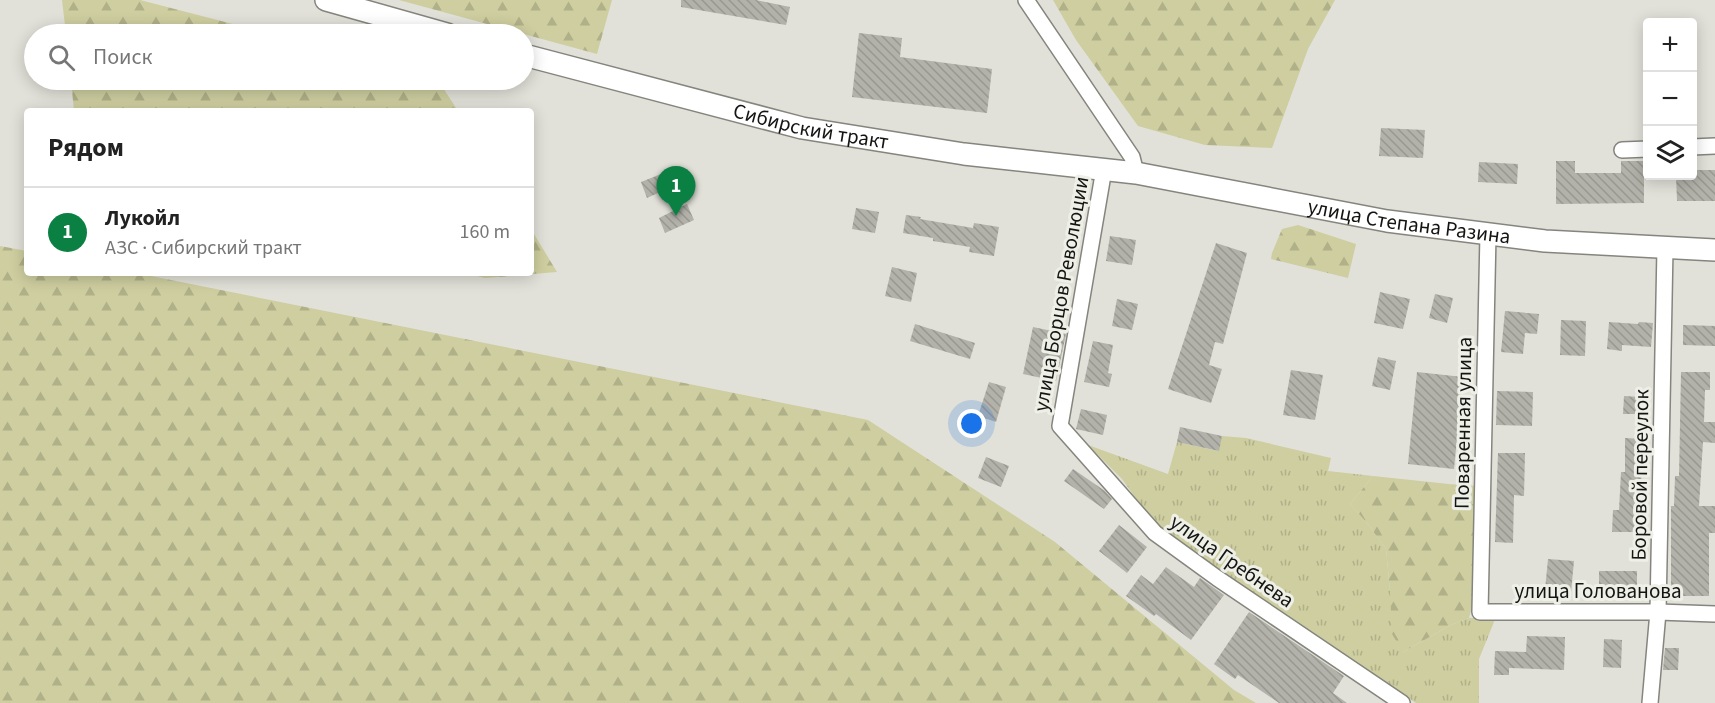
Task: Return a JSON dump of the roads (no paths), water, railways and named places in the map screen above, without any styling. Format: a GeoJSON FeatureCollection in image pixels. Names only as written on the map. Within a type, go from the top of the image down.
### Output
{"type":"FeatureCollection","features":[{"type":"Feature","properties":{"kind":"main road"},"geometry":{"type":"LineString","coordinates":[[326,0],[411,24]]}},
{"type":"Feature","properties":{"kind":"main road","name":"Сибирский тракт"},"geometry":{"type":"LineString","coordinates":[[534,59],[802,128],[964,154],[1104,169]]}},
{"type":"Feature","properties":{"kind":"main road","name":"улица Степана Разина"},"geometry":{"type":"LineString","coordinates":[[1104,169],[1136,173],[1387,221],[1545,241],[1715,250]]}},
{"type":"Feature","properties":{"kind":"street"},"geometry":{"type":"LineString","coordinates":[[1026,0],[1132,157],[1136,173]]}},
{"type":"Feature","properties":{"kind":"street"},"geometry":{"type":"LineString","coordinates":[[1697,147],[1715,146]]}},
{"type":"Feature","properties":{"kind":"street"},"geometry":{"type":"LineString","coordinates":[[1622,150],[1643,149]]}},
{"type":"Feature","properties":{"kind":"street","name":"улица Борцов Революции"},"geometry":{"type":"LineString","coordinates":[[1060,426],[1104,169]]}},
{"type":"Feature","properties":{"kind":"street","name":"Поваренная улица"},"geometry":{"type":"LineString","coordinates":[[1480,612],[1488,234]]}},
{"type":"Feature","properties":{"kind":"street","name":"Боровой переулок"},"geometry":{"type":"LineString","coordinates":[[1650,703],[1658,612],[1665,248]]}},
{"type":"Feature","properties":{"kind":"street","name":"улица Гребнева"},"geometry":{"type":"LineString","coordinates":[[1060,426],[1155,533],[1216,578],[1402,703]]}},
{"type":"Feature","properties":{"kind":"street","name":"улица Голованова"},"geometry":{"type":"LineString","coordinates":[[1480,612],[1715,614]]}},
{"type":"Feature","properties":{"kind":"place","name":"Лукойл"},"geometry":{"type":"Point","coordinates":[676,216]}}]}
